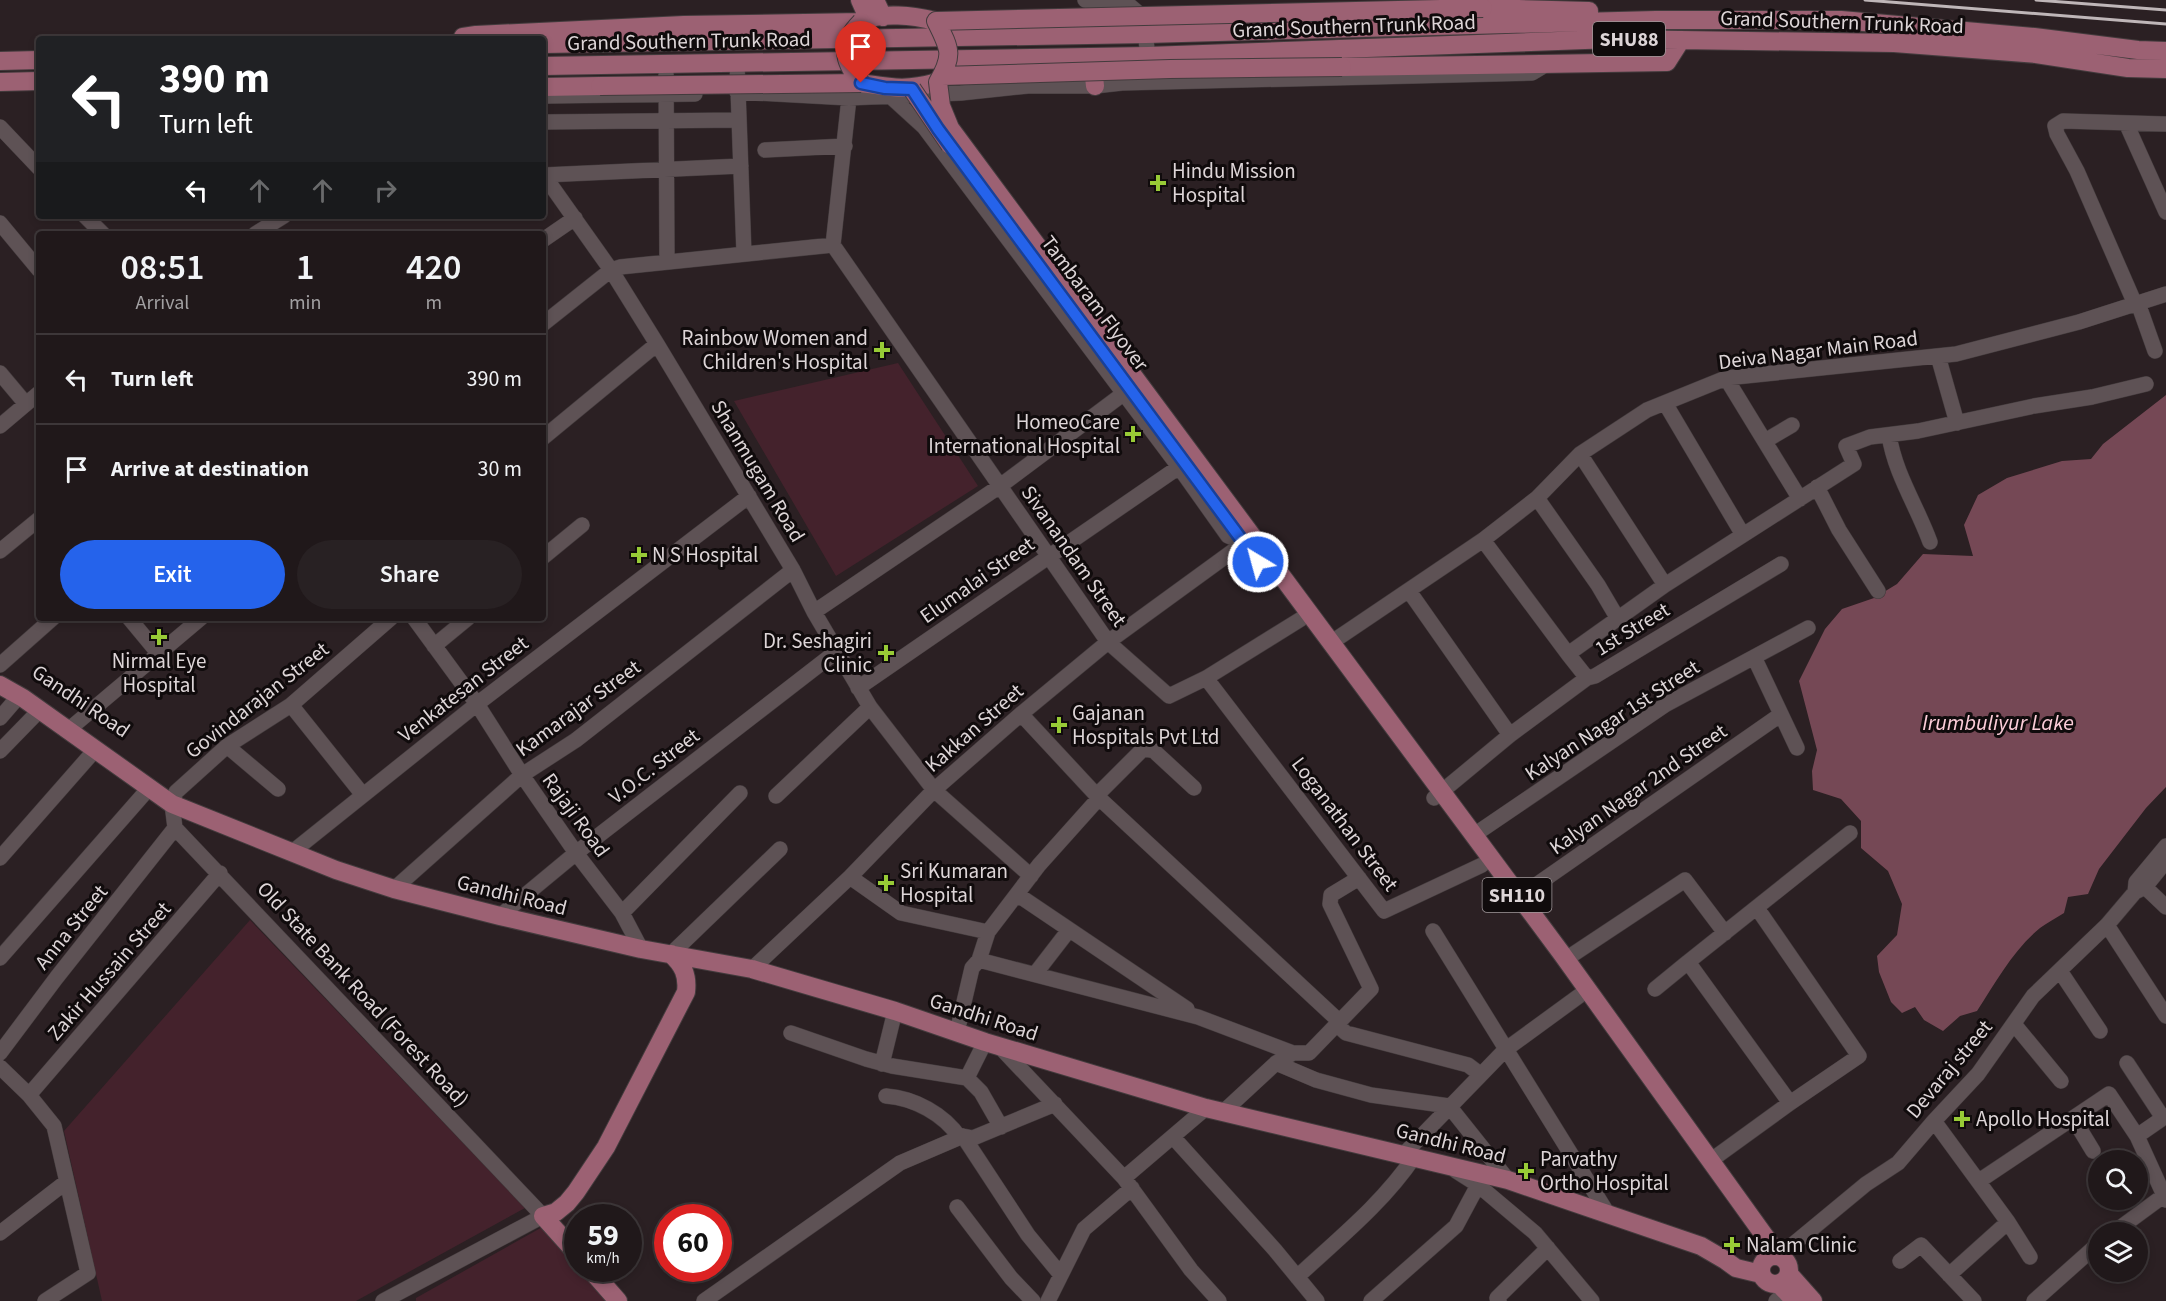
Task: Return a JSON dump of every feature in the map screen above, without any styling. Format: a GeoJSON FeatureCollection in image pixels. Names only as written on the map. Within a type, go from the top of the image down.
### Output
{"type":"FeatureCollection","features":[{"type":"Feature","properties":{"kind":"main road"},"geometry":{"type":"LineString","coordinates":[[860,0],[871,19]]}},
{"type":"Feature","properties":{"kind":"main road"},"geometry":{"type":"LineString","coordinates":[[861,83],[849,69],[845,52],[850,33],[871,19],[875,0]]}},
{"type":"Feature","properties":{"kind":"main road"},"geometry":{"type":"LineString","coordinates":[[487,36],[684,25],[871,19],[901,15],[936,21],[1483,8],[1609,12],[1656,20]]}},
{"type":"Feature","properties":{"kind":"main road","name":"Grand Southern Trunk Road"},"geometry":{"type":"LineString","coordinates":[[546,44],[1127,35],[1656,20],[1841,20],[2166,51]]}},
{"type":"Feature","properties":{"kind":"main road"},"geometry":{"type":"LineString","coordinates":[[936,21],[949,51],[947,68],[940,79]]}},
{"type":"Feature","properties":{"kind":"main road","name":"Grand Southern Trunk Road"},"geometry":{"type":"LineString","coordinates":[[546,66],[1148,56],[1612,39],[1894,43],[2036,54],[2128,68],[2166,69]]}},
{"type":"Feature","properties":{"kind":"main road"},"geometry":{"type":"LineString","coordinates":[[546,87],[861,83],[885,88],[912,89],[940,79],[1170,69],[1667,62],[1682,40]]}},
{"type":"Feature","properties":{"kind":"main road"},"geometry":{"type":"LineString","coordinates":[[1092,57],[1095,86]]}},
{"type":"Feature","properties":{"kind":"main road"},"geometry":{"type":"LineString","coordinates":[[0,61],[36,60]]}},
{"type":"Feature","properties":{"kind":"main road","name":"Tambaram Flyover"},"geometry":{"type":"LineString","coordinates":[[940,79],[941,106],[950,128],[1244,534]]}},
{"type":"Feature","properties":{"kind":"main road"},"geometry":{"type":"LineString","coordinates":[[0,82],[36,81]]}},
{"type":"Feature","properties":{"kind":"main road","name":"Tambaram Flyover"},"geometry":{"type":"LineString","coordinates":[[912,89],[938,129],[1244,534]]}},
{"type":"Feature","properties":{"kind":"main road","name":"SH110"},"geometry":{"type":"LineString","coordinates":[[1244,534],[1301,618],[1437,795],[1474,835],[1566,959],[1710,1161],[1768,1263]]}},
{"type":"Feature","properties":{"kind":"main road","name":"SH110"},"geometry":{"type":"LineString","coordinates":[[1244,534],[1332,642],[1482,865],[1579,996],[1768,1263]]}},
{"type":"Feature","properties":{"kind":"main road","name":"Gandhi Road"},"geometry":{"type":"LineString","coordinates":[[0,673],[71,727],[150,777],[174,798]]}},
{"type":"Feature","properties":{"kind":"main road","name":"Gandhi Road"},"geometry":{"type":"LineString","coordinates":[[0,686],[19,696],[39,711],[71,727],[95,750],[150,787],[226,825],[291,853],[394,889],[641,949],[752,969],[895,1011],[992,1045],[1214,1110],[1508,1180],[1701,1246],[1736,1268],[1768,1263]]}},
{"type":"Feature","properties":{"kind":"main road"},"geometry":{"type":"LineString","coordinates":[[564,1239],[543,1216],[556,1212],[572,1197],[606,1146],[686,992],[688,980],[684,969],[671,954]]}},
{"type":"Feature","properties":{"kind":"main road"},"geometry":{"type":"LineString","coordinates":[[1785,1290],[1789,1265],[1768,1263],[1767,1282],[1785,1290],[1813,1301]]}},
{"type":"Feature","properties":{"kind":"main road"},"geometry":{"type":"LineString","coordinates":[[601,1282],[618,1301]]}},
{"type":"Feature","properties":{"kind":"street"},"geometry":{"type":"LineString","coordinates":[[1085,0],[1123,13],[1127,35]]}},
{"type":"Feature","properties":{"kind":"street"},"geometry":{"type":"LineString","coordinates":[[1111,0],[1129,5],[1143,17],[1148,56]]}},
{"type":"Feature","properties":{"kind":"street"},"geometry":{"type":"LineString","coordinates":[[737,63],[744,254]]}},
{"type":"Feature","properties":{"kind":"street"},"geometry":{"type":"LineString","coordinates":[[666,64],[668,262]]}},
{"type":"Feature","properties":{"kind":"street"},"geometry":{"type":"LineString","coordinates":[[546,96],[738,92],[849,98],[961,93],[1028,86],[1532,73],[1546,64]]}},
{"type":"Feature","properties":{"kind":"street"},"geometry":{"type":"LineString","coordinates":[[890,96],[924,127],[1179,467],[1228,536],[1244,534]]}},
{"type":"Feature","properties":{"kind":"street"},"geometry":{"type":"LineString","coordinates":[[546,322],[611,270],[620,267],[833,245],[849,98]]}},
{"type":"Feature","properties":{"kind":"street"},"geometry":{"type":"LineString","coordinates":[[546,122],[739,120]]}},
{"type":"Feature","properties":{"kind":"street"},"geometry":{"type":"LineString","coordinates":[[2155,351],[2137,303],[2077,171],[2055,129],[2057,123],[2063,121],[2166,123]]}},
{"type":"Feature","properties":{"kind":"street"},"geometry":{"type":"LineString","coordinates":[[2126,123],[2166,212]]}},
{"type":"Feature","properties":{"kind":"street"},"geometry":{"type":"LineString","coordinates":[[0,127],[36,165]]}},
{"type":"Feature","properties":{"kind":"street"},"geometry":{"type":"LineString","coordinates":[[765,150],[845,146]]}},
{"type":"Feature","properties":{"kind":"street"},"geometry":{"type":"LineString","coordinates":[[546,174],[741,166]]}},
{"type":"Feature","properties":{"kind":"street","name":"Shanmugam Road"},"geometry":{"type":"LineString","coordinates":[[546,178],[611,270],[657,344],[793,570],[814,612],[870,708],[934,790],[1031,876]]}},
{"type":"Feature","properties":{"kind":"street"},"geometry":{"type":"LineString","coordinates":[[546,238],[575,218]]}},
{"type":"Feature","properties":{"kind":"street"},"geometry":{"type":"LineString","coordinates":[[88,219],[100,231]]}},
{"type":"Feature","properties":{"kind":"street"},"geometry":{"type":"LineString","coordinates":[[260,231],[279,219]]}},
{"type":"Feature","properties":{"kind":"street"},"geometry":{"type":"LineString","coordinates":[[0,223],[36,266]]}},
{"type":"Feature","properties":{"kind":"street","name":"Sivanandam Street"},"geometry":{"type":"LineString","coordinates":[[833,245],[1108,642],[1169,696],[1206,678],[1301,618]]}},
{"type":"Feature","properties":{"kind":"street","name":"Deiva Nagar Main Road"},"geometry":{"type":"LineString","coordinates":[[1332,642],[1483,540],[1537,498],[1580,454],[1647,410],[1726,378],[1956,354],[2079,322],[2166,294]]}},
{"type":"Feature","properties":{"kind":"street"},"geometry":{"type":"LineString","coordinates":[[546,436],[657,344]]}},
{"type":"Feature","properties":{"kind":"street"},"geometry":{"type":"LineString","coordinates":[[1938,356],[1957,423]]}},
{"type":"Feature","properties":{"kind":"street"},"geometry":{"type":"LineString","coordinates":[[0,373],[26,404]]}},
{"type":"Feature","properties":{"kind":"street"},"geometry":{"type":"LineString","coordinates":[[1726,378],[1800,499]]}},
{"type":"Feature","properties":{"kind":"street"},"geometry":{"type":"LineString","coordinates":[[1568,654],[1665,585],[1854,464],[1846,446],[1870,437],[1918,431],[2034,406],[2092,398],[2146,384]]}},
{"type":"Feature","properties":{"kind":"street"},"geometry":{"type":"LineString","coordinates":[[814,612],[1000,486],[1123,394]]}},
{"type":"Feature","properties":{"kind":"street"},"geometry":{"type":"LineString","coordinates":[[0,426],[36,396]]}},
{"type":"Feature","properties":{"kind":"street"},"geometry":{"type":"LineString","coordinates":[[1665,403],[1743,535]]}},
{"type":"Feature","properties":{"kind":"street"},"geometry":{"type":"LineString","coordinates":[[1765,441],[1792,425]]}},
{"type":"Feature","properties":{"kind":"street"},"geometry":{"type":"LineString","coordinates":[[1889,435],[1899,476],[1930,542]]}},
{"type":"Feature","properties":{"kind":"street"},"geometry":{"type":"LineString","coordinates":[[1580,454],[1665,585]]}},
{"type":"Feature","properties":{"kind":"street","name":"Elumalai Street"},"geometry":{"type":"LineString","coordinates":[[858,688],[1179,467]]}},
{"type":"Feature","properties":{"kind":"street"},"geometry":{"type":"LineString","coordinates":[[1817,487],[1839,530],[1878,591]]}},
{"type":"Feature","properties":{"kind":"street","name":"Venkatesan Street"},"geometry":{"type":"LineString","coordinates":[[291,853],[477,704],[749,496]]}},
{"type":"Feature","properties":{"kind":"street"},"geometry":{"type":"LineString","coordinates":[[1537,498],[1598,585],[1618,619]]}},
{"type":"Feature","properties":{"kind":"street"},"geometry":{"type":"LineString","coordinates":[[0,551],[36,521]]}},
{"type":"Feature","properties":{"kind":"street"},"geometry":{"type":"LineString","coordinates":[[546,555],[582,525]]}},
{"type":"Feature","properties":{"kind":"street","name":"Kakkan Street"},"geometry":{"type":"LineString","coordinates":[[752,969],[850,877],[934,790],[1108,642],[1244,534]]}},
{"type":"Feature","properties":{"kind":"street"},"geometry":{"type":"LineString","coordinates":[[1483,540],[1587,678]]}},
{"type":"Feature","properties":{"kind":"street","name":"1st Street"},"geometry":{"type":"LineString","coordinates":[[1437,795],[1509,735],[1587,678],[1605,670],[1781,564]]}},
{"type":"Feature","properties":{"kind":"street","name":"Kamarajar Street"},"geometry":{"type":"LineString","coordinates":[[394,889],[522,775],[576,740],[793,570]]}},
{"type":"Feature","properties":{"kind":"street"},"geometry":{"type":"LineString","coordinates":[[1409,591],[1509,735]]}},
{"type":"Feature","properties":{"kind":"street"},"geometry":{"type":"LineString","coordinates":[[0,664],[50,621]]}},
{"type":"Feature","properties":{"kind":"street"},"geometry":{"type":"LineString","coordinates":[[132,621],[159,653]]}},
{"type":"Feature","properties":{"kind":"street"},"geometry":{"type":"LineString","coordinates":[[71,727],[197,621]]}},
{"type":"Feature","properties":{"kind":"street","name":"Govindarajan Street"},"geometry":{"type":"LineString","coordinates":[[174,798],[227,746],[291,705],[388,621]]}},
{"type":"Feature","properties":{"kind":"street","name":"Rajaji Road"},"geometry":{"type":"LineString","coordinates":[[416,621],[477,704],[522,775],[576,853],[622,913],[641,949]]}},
{"type":"Feature","properties":{"kind":"street"},"geometry":{"type":"LineString","coordinates":[[434,646],[464,621]]}},
{"type":"Feature","properties":{"kind":"street","name":"Kalyan Nagar 1st Street"},"geometry":{"type":"LineString","coordinates":[[1474,835],[1665,705],[1808,628]]}},
{"type":"Feature","properties":{"kind":"street","name":"V.O.C. Street"},"geometry":{"type":"LineString","coordinates":[[500,916],[576,853],[837,651]]}},
{"type":"Feature","properties":{"kind":"street"},"geometry":{"type":"LineString","coordinates":[[1754,657],[1797,748]]}},
{"type":"Feature","properties":{"kind":"street","name":"Loganathan Street"},"geometry":{"type":"LineString","coordinates":[[1206,678],[1384,911],[1482,865]]}},
{"type":"Feature","properties":{"kind":"street"},"geometry":{"type":"LineString","coordinates":[[0,718],[19,696]]}},
{"type":"Feature","properties":{"kind":"street"},"geometry":{"type":"LineString","coordinates":[[291,705],[363,795]]}},
{"type":"Feature","properties":{"kind":"street"},"geometry":{"type":"LineString","coordinates":[[776,796],[870,708]]}},
{"type":"Feature","properties":{"kind":"street"},"geometry":{"type":"LineString","coordinates":[[0,751],[39,711]]}},
{"type":"Feature","properties":{"kind":"street"},"geometry":{"type":"LineString","coordinates":[[1021,714],[1097,797],[1346,1033],[1468,1065],[1480,1074]]}},
{"type":"Feature","properties":{"kind":"street","name":"Kalyan Nagar 2nd Street"},"geometry":{"type":"LineString","coordinates":[[1519,897],[1780,715]]}},
{"type":"Feature","properties":{"kind":"street"},"geometry":{"type":"LineString","coordinates":[[227,746],[278,789]]}},
{"type":"Feature","properties":{"kind":"street"},"geometry":{"type":"LineString","coordinates":[[957,1032],[972,968],[979,960],[988,932],[1097,797],[1144,748],[1154,751],[1194,788]]}},
{"type":"Feature","properties":{"kind":"street"},"geometry":{"type":"LineString","coordinates":[[0,858],[95,750]]}},
{"type":"Feature","properties":{"kind":"street"},"geometry":{"type":"LineString","coordinates":[[0,958],[150,787]]}},
{"type":"Feature","properties":{"kind":"street"},"geometry":{"type":"LineString","coordinates":[[622,913],[740,793]]}},
{"type":"Feature","properties":{"kind":"street"},"geometry":{"type":"LineString","coordinates":[[174,798],[176,828]]}},
{"type":"Feature","properties":{"kind":"street","name":"Old State Bank Road (Forest Road)"},"geometry":{"type":"LineString","coordinates":[[176,828],[543,1216]]}},
{"type":"Feature","properties":{"kind":"street","name":"Anna Street"},"geometry":{"type":"LineString","coordinates":[[0,1053],[57,977],[176,828]]}},
{"type":"Feature","properties":{"kind":"street"},"geometry":{"type":"LineString","coordinates":[[1655,989],[1850,833]]}},
{"type":"Feature","properties":{"kind":"street","name":"Devaraj street"},"geometry":{"type":"LineString","coordinates":[[2140,889],[2136,882],[2166,846]]}},
{"type":"Feature","properties":{"kind":"street"},"geometry":{"type":"LineString","coordinates":[[671,954],[780,849]]}},
{"type":"Feature","properties":{"kind":"street","name":"Devaraj street"},"geometry":{"type":"LineString","coordinates":[[1768,1263],[1866,1184],[1898,1163],[1978,1074],[2033,996],[2107,925],[2166,861]]}},
{"type":"Feature","properties":{"kind":"street","name":"Zakir Hussain Street"},"geometry":{"type":"LineString","coordinates":[[29,1095],[220,873]]}},
{"type":"Feature","properties":{"kind":"street"},"geometry":{"type":"LineString","coordinates":[[850,877],[901,913],[988,932]]}},
{"type":"Feature","properties":{"kind":"street"},"geometry":{"type":"LineString","coordinates":[[979,960],[1198,1017],[1293,1053],[1309,1053],[1371,989],[1330,904],[1331,895],[1359,878]]}},
{"type":"Feature","properties":{"kind":"street"},"geometry":{"type":"LineString","coordinates":[[1566,959],[1685,880],[1725,933]]}},
{"type":"Feature","properties":{"kind":"street"},"geometry":{"type":"LineString","coordinates":[[2140,889],[2166,907]]}},
{"type":"Feature","properties":{"kind":"street"},"geometry":{"type":"LineString","coordinates":[[1018,895],[1198,1017]]}},
{"type":"Feature","properties":{"kind":"street"},"geometry":{"type":"LineString","coordinates":[[1710,1161],[1790,1102],[1866,1058],[1757,908]]}},
{"type":"Feature","properties":{"kind":"street"},"geometry":{"type":"LineString","coordinates":[[2107,925],[2166,1016]]}},
{"type":"Feature","properties":{"kind":"street"},"geometry":{"type":"LineString","coordinates":[[1035,974],[1069,930]]}},
{"type":"Feature","properties":{"kind":"street"},"geometry":{"type":"LineString","coordinates":[[1433,932],[1608,1214]]}},
{"type":"Feature","properties":{"kind":"street"},"geometry":{"type":"LineString","coordinates":[[1688,963],[1790,1102]]}},
{"type":"Feature","properties":{"kind":"street"},"geometry":{"type":"LineString","coordinates":[[2060,971],[2100,1031]]}},
{"type":"Feature","properties":{"kind":"street"},"geometry":{"type":"LineString","coordinates":[[1297,1277],[1394,1184],[1409,1155],[1449,1106],[1480,1074],[1505,1050],[1579,996]]}},
{"type":"Feature","properties":{"kind":"street"},"geometry":{"type":"LineString","coordinates":[[882,1064],[895,1011]]}},
{"type":"Feature","properties":{"kind":"street"},"geometry":{"type":"LineString","coordinates":[[2014,1024],[2061,1081]]}},
{"type":"Feature","properties":{"kind":"street"},"geometry":{"type":"LineString","coordinates":[[791,1033],[882,1064],[967,1078],[981,1092],[1001,1127]]}},
{"type":"Feature","properties":{"kind":"street"},"geometry":{"type":"LineString","coordinates":[[967,1078],[992,1045],[1055,1104],[1128,1183],[1191,1270],[1219,1301]]}},
{"type":"Feature","properties":{"kind":"street"},"geometry":{"type":"LineString","coordinates":[[1048,1301],[1084,1229],[1173,1137],[1293,1053]]}},
{"type":"Feature","properties":{"kind":"street"},"geometry":{"type":"LineString","coordinates":[[1276,1063],[1316,1080],[1371,1095],[1449,1106],[1508,1180]]}},
{"type":"Feature","properties":{"kind":"street"},"geometry":{"type":"LineString","coordinates":[[2127,1063],[2164,1117],[2137,1136]]}},
{"type":"Feature","properties":{"kind":"street"},"geometry":{"type":"LineString","coordinates":[[0,1069],[29,1095],[54,1126],[88,1273],[45,1301]]}},
{"type":"Feature","properties":{"kind":"street"},"geometry":{"type":"LineString","coordinates":[[1979,1181],[2109,1094],[2137,1136],[2165,1197],[2129,1222]]}},
{"type":"Feature","properties":{"kind":"street"},"geometry":{"type":"LineString","coordinates":[[886,1096],[900,1097],[938,1115],[961,1137],[1028,1235],[1061,1275]]}},
{"type":"Feature","properties":{"kind":"street"},"geometry":{"type":"LineString","coordinates":[[704,1301],[900,1163],[961,1137],[973,1138],[1055,1104]]}},
{"type":"Feature","properties":{"kind":"street"},"geometry":{"type":"LineString","coordinates":[[2073,1118],[2092,1150]]}},
{"type":"Feature","properties":{"kind":"street"},"geometry":{"type":"LineString","coordinates":[[1934,1121],[2008,1222],[2030,1257]]}},
{"type":"Feature","properties":{"kind":"street"},"geometry":{"type":"LineString","coordinates":[[1173,1137],[1317,1301]]}},
{"type":"Feature","properties":{"kind":"street"},"geometry":{"type":"LineString","coordinates":[[1452,1168],[1478,1185],[1535,1233],[1592,1301]]}},
{"type":"Feature","properties":{"kind":"street"},"geometry":{"type":"LineString","coordinates":[[2,1227],[66,1182]]}},
{"type":"Feature","properties":{"kind":"street"},"geometry":{"type":"LineString","coordinates":[[1371,1301],[1456,1226],[1478,1185]]}},
{"type":"Feature","properties":{"kind":"street"},"geometry":{"type":"LineString","coordinates":[[957,1207],[1011,1278],[1033,1301]]}},
{"type":"Feature","properties":{"kind":"street"},"geometry":{"type":"LineString","coordinates":[[383,1301],[543,1216]]}},
{"type":"Feature","properties":{"kind":"street"},"geometry":{"type":"LineString","coordinates":[[1949,1275],[2008,1222]]}},
{"type":"Feature","properties":{"kind":"street"},"geometry":{"type":"LineString","coordinates":[[1900,1262],[1921,1245],[1974,1301]]}},
{"type":"Feature","properties":{"kind":"street"},"geometry":{"type":"LineString","coordinates":[[1499,1301],[1497,1298],[1548,1248]]}},
{"type":"Feature","properties":{"kind":"street"},"geometry":{"type":"LineString","coordinates":[[2034,1301],[2088,1253]]}},
{"type":"Feature","properties":{"kind":"shaded area"},"geometry":{"type":"Polygon","coordinates":[[[898,363],[978,486],[836,576],[734,401],[898,363]]]}},
{"type":"Feature","properties":{"kind":"shaded area"},"geometry":{"type":"Polygon","coordinates":[[[250,920],[525,1208],[356,1301],[102,1301],[64,1131],[250,920]]]}},
{"type":"Feature","properties":{"kind":"shaded area"},"geometry":{"type":"Polygon","coordinates":[[[546,1225],[564,1246],[564,1282],[595,1282],[611,1301],[416,1301],[416,1298],[546,1225]]]}},
{"type":"Feature","properties":{"kind":"water","name":"Irumbuliyur Lake"},"geometry":{"type":"Polygon","coordinates":[[[2166,395],[2166,787],[2146,808],[2099,869],[2088,894],[2068,897],[2064,913],[2040,928],[2022,946],[1977,1011],[1960,1016],[1943,1031],[1924,1020],[1915,1007],[1902,1013],[1891,1002],[1879,972],[1877,956],[1897,935],[1902,904],[1888,871],[1861,848],[1861,821],[1841,799],[1813,790],[1812,771],[1817,750],[1799,681],[1825,629],[1842,609],[1874,598],[1897,584],[1923,554],[1973,556],[1964,525],[1978,495],[2007,478],[2062,461],[2091,459],[2103,444],[2166,395]]]}},
{"type":"Feature","properties":{"kind":"railway"},"geometry":{"type":"LineString","coordinates":[[1865,0],[2166,24]]}},
{"type":"Feature","properties":{"kind":"railway"},"geometry":{"type":"LineString","coordinates":[[2036,0],[2166,10]]}},
{"type":"Feature","properties":{"kind":"place","name":"Hindu Mission Hospital"},"geometry":{"type":"Point","coordinates":[1158,183]}},
{"type":"Feature","properties":{"kind":"place","name":"Rainbow Women and Children's Hospital"},"geometry":{"type":"Point","coordinates":[882,350]}},
{"type":"Feature","properties":{"kind":"place","name":"HomeoCare International Hospital"},"geometry":{"type":"Point","coordinates":[1133,434]}},
{"type":"Feature","properties":{"kind":"place","name":"N S Hospital"},"geometry":{"type":"Point","coordinates":[639,555]}},
{"type":"Feature","properties":{"kind":"place","name":"Nirmal Eye Hospital"},"geometry":{"type":"Point","coordinates":[159,637]}},
{"type":"Feature","properties":{"kind":"place","name":"Dr. Seshagiri Clinic"},"geometry":{"type":"Point","coordinates":[886,653]}},
{"type":"Feature","properties":{"kind":"place","name":"Gajanan Hospitals Pvt Ltd"},"geometry":{"type":"Point","coordinates":[1059,725]}},
{"type":"Feature","properties":{"kind":"place","name":"Sri Kumaran Hospital"},"geometry":{"type":"Point","coordinates":[886,883]}},
{"type":"Feature","properties":{"kind":"place","name":"Apollo Hospital"},"geometry":{"type":"Point","coordinates":[1962,1119]}},
{"type":"Feature","properties":{"kind":"place","name":"Parvathy Ortho Hospital"},"geometry":{"type":"Point","coordinates":[1526,1171]}},
{"type":"Feature","properties":{"kind":"place","name":"Nalam Clinic"},"geometry":{"type":"Point","coordinates":[1732,1245]}},
{"type":"Feature","properties":{"kind":"route"},"geometry":{"type":"LineString","coordinates":[[861,83],[885,88],[912,89],[938,129],[1258,562]]}}]}
